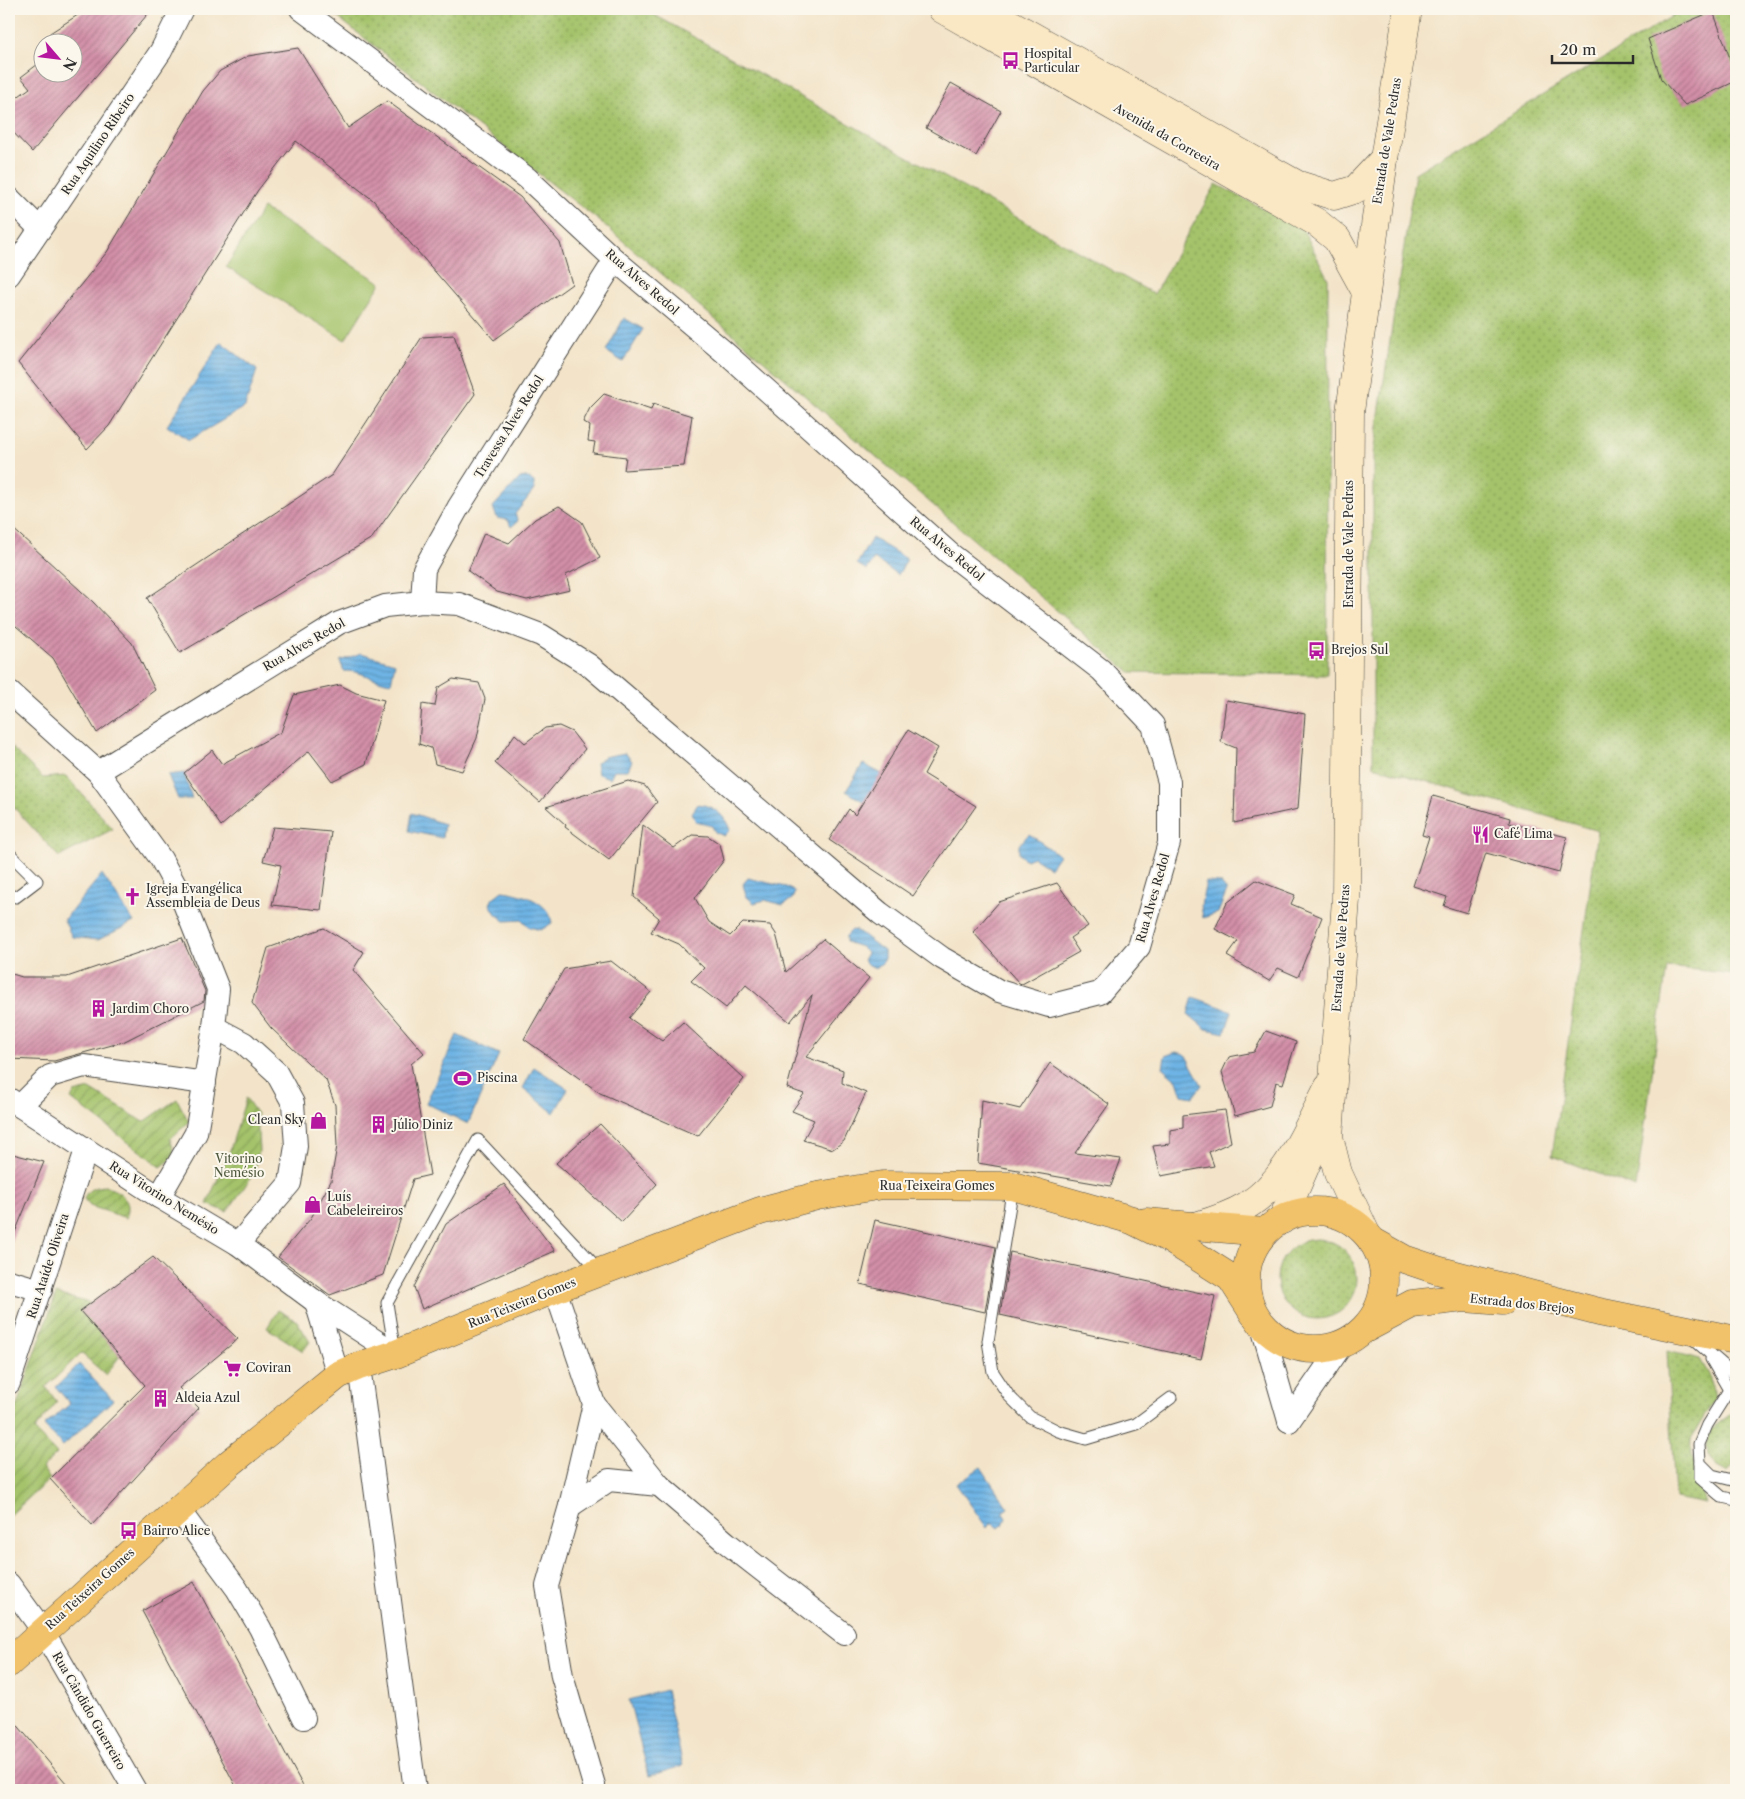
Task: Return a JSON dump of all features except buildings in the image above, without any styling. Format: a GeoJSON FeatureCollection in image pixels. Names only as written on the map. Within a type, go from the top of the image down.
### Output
{"type":"FeatureCollection","features":[{"type":"Feature","properties":{"kind":"main road","name":"Avenida da Correeira"},"geometry":{"type":"LineString","coordinates":[[942,9],[1316,222],[1337,238],[1366,292]]}},
{"type":"Feature","properties":{"kind":"main road","name":"Avenida da Correeira"},"geometry":{"type":"LineString","coordinates":[[984,9],[1296,184],[1334,196],[1356,189],[1384,159]]}},
{"type":"Feature","properties":{"kind":"main road","name":"Estrada de Vale Pedras"},"geometry":{"type":"LineString","coordinates":[[1368,1236],[1338,1173],[1330,1137],[1332,1082],[1346,899],[1350,412],[1384,159],[1408,9]]}},
{"type":"Feature","properties":{"kind":"main road","name":"Estrada de Vale Pedras"},"geometry":{"type":"LineString","coordinates":[[1273,1226],[1319,1133],[1332,1082]]}},
{"type":"Feature","properties":{"kind":"main road"},"geometry":{"type":"LineString","coordinates":[[1196,1226],[1246,1206],[1272,1185],[1294,1153],[1332,1082]]}},
{"type":"Feature","properties":{"kind":"main road","name":"Rua Teixeira Gomes"},"geometry":{"type":"LineString","coordinates":[[9,1663],[230,1463],[348,1370],[396,1354],[555,1289],[760,1211],[817,1196],[882,1185],[1013,1186],[1132,1220],[1196,1226],[1273,1226]]}},
{"type":"Feature","properties":{"kind":"main road"},"geometry":{"type":"LineString","coordinates":[[1315,1210],[1338,1214],[1368,1236],[1381,1256],[1384,1287],[1378,1309],[1352,1338],[1309,1350],[1290,1345],[1258,1321],[1246,1291],[1247,1267],[1255,1246],[1273,1226],[1290,1215],[1315,1210]]}},
{"type":"Feature","properties":{"kind":"main road","name":"Rua Teixeira Gomes"},"geometry":{"type":"LineString","coordinates":[[1132,1220],[1168,1238],[1231,1278],[1258,1321]]}},
{"type":"Feature","properties":{"kind":"main road","name":"Estrada dos Brejos"},"geometry":{"type":"LineString","coordinates":[[1368,1236],[1404,1259],[1437,1270],[1599,1312],[1736,1340]]}},
{"type":"Feature","properties":{"kind":"main road","name":"Estrada dos Brejos"},"geometry":{"type":"LineString","coordinates":[[1352,1338],[1412,1304],[1464,1298],[1599,1312]]}},
{"type":"Feature","properties":{"kind":"street","name":"Rua Aquilino Ribeiro"},"geometry":{"type":"LineString","coordinates":[[9,276],[161,51],[182,9]]}},
{"type":"Feature","properties":{"kind":"street","name":"Rua Alves Redol"},"geometry":{"type":"LineString","coordinates":[[98,772],[339,623],[385,606],[422,602],[459,604],[541,635],[589,665],[880,913],[942,958],[999,991],[1049,1006],[1100,993],[1139,947],[1169,843],[1170,782],[1153,725],[1101,670],[949,553],[723,351],[615,260],[527,178],[301,9]]}},
{"type":"Feature","properties":{"kind":"street"},"geometry":{"type":"LineString","coordinates":[[9,198],[40,229]]}},
{"type":"Feature","properties":{"kind":"street","name":"Travessa Alves Redol"},"geometry":{"type":"LineString","coordinates":[[422,602],[424,569],[454,515],[615,260]]}},
{"type":"Feature","properties":{"kind":"street"},"geometry":{"type":"LineString","coordinates":[[9,692],[98,772],[161,859],[181,896],[218,989],[214,1027],[196,1133],[159,1197]]}},
{"type":"Feature","properties":{"kind":"street"},"geometry":{"type":"LineString","coordinates":[[214,1027],[244,1043],[276,1072],[293,1103],[296,1146],[290,1183],[238,1244]]}},
{"type":"Feature","properties":{"kind":"street"},"geometry":{"type":"LineString","coordinates":[[14,1102],[50,1076],[84,1066],[205,1083]]}},
{"type":"Feature","properties":{"kind":"street","name":"Rua Vitorino Nemésio"},"geometry":{"type":"LineString","coordinates":[[14,1102],[159,1197],[238,1244],[316,1302],[396,1354]]}},
{"type":"Feature","properties":{"kind":"street","name":"Rua Ataíde Oliveira"},"geometry":{"type":"LineString","coordinates":[[9,1383],[86,1150]]}},
{"type":"Feature","properties":{"kind":"street"},"geometry":{"type":"LineString","coordinates":[[9,1281],[41,1290]]}},
{"type":"Feature","properties":{"kind":"street"},"geometry":{"type":"LineString","coordinates":[[555,1289],[594,1404],[660,1485],[727,1543],[844,1634]]}},
{"type":"Feature","properties":{"kind":"street"},"geometry":{"type":"LineString","coordinates":[[316,1302],[348,1370],[415,1790]]}},
{"type":"Feature","properties":{"kind":"street"},"geometry":{"type":"LineString","coordinates":[[1258,1321],[1289,1421],[1352,1338]]}},
{"type":"Feature","properties":{"kind":"street"},"geometry":{"type":"LineString","coordinates":[[594,1404],[570,1506],[547,1586],[562,1676],[594,1784]]}},
{"type":"Feature","properties":{"kind":"street"},"geometry":{"type":"LineString","coordinates":[[570,1506],[609,1480],[660,1485]]}},
{"type":"Feature","properties":{"kind":"street"},"geometry":{"type":"LineString","coordinates":[[178,1510],[237,1589],[260,1628],[304,1718]]}},
{"type":"Feature","properties":{"kind":"street"},"geometry":{"type":"LineString","coordinates":[[9,1584],[44,1631]]}},
{"type":"Feature","properties":{"kind":"street","name":"Rua Cândido Guerreiro"},"geometry":{"type":"LineString","coordinates":[[44,1631],[135,1790]]}},
{"type":"Feature","properties":{"kind":"lane"},"geometry":{"type":"LineString","coordinates":[[9,853],[37,881],[16,897],[9,895]]}},
{"type":"Feature","properties":{"kind":"lane"},"geometry":{"type":"LineString","coordinates":[[396,1354],[387,1303],[478,1140],[601,1272]]}},
{"type":"Feature","properties":{"kind":"lane"},"geometry":{"type":"LineString","coordinates":[[1013,1186],[988,1341],[993,1372],[1009,1396],[1030,1417],[1058,1431],[1086,1439],[1136,1424],[1171,1398]]}},
{"type":"Feature","properties":{"kind":"lane"},"geometry":{"type":"LineString","coordinates":[[1681,1329],[1736,1376]]}},
{"type":"Feature","properties":{"kind":"lane"},"geometry":{"type":"LineString","coordinates":[[1707,1351],[1736,1401]]}},
{"type":"Feature","properties":{"kind":"lane"},"geometry":{"type":"LineString","coordinates":[[1733,1393],[1707,1425],[1699,1444],[1700,1478],[1722,1496],[1736,1500]]}},
{"type":"Feature","properties":{"kind":"lane"},"geometry":{"type":"LineString","coordinates":[[1700,1463],[1712,1474],[1736,1481]]}},
{"type":"Feature","properties":{"kind":"green space"},"geometry":{"type":"Polygon","coordinates":[[[327,9],[644,9],[1154,294],[1216,184],[1303,229],[1328,279],[1327,675],[1129,672],[602,223],[327,9]]]}},
{"type":"Feature","properties":{"kind":"green space"},"geometry":{"type":"Polygon","coordinates":[[[1684,9],[1736,9],[1736,974],[1667,967],[1636,1188],[1552,1156],[1598,831],[1373,766],[1373,454],[1415,173],[1684,9]]]}},
{"type":"Feature","properties":{"kind":"green space"},"geometry":{"type":"Polygon","coordinates":[[[263,208],[381,283],[345,340],[226,267],[263,208]]]}},
{"type":"Feature","properties":{"kind":"green space"},"geometry":{"type":"Polygon","coordinates":[[[9,745],[43,778],[66,776],[113,829],[59,857],[9,802],[9,745]]]}},
{"type":"Feature","properties":{"kind":"green space"},"geometry":{"type":"Polygon","coordinates":[[[90,1089],[144,1122],[177,1099],[189,1122],[170,1139],[176,1156],[161,1167],[71,1099],[74,1093],[90,1089]]]}},
{"type":"Feature","properties":{"kind":"green space","name":"Vitorino Nemésio"},"geometry":{"type":"Polygon","coordinates":[[[246,1098],[257,1114],[259,1151],[254,1173],[227,1212],[207,1204],[230,1150],[246,1098]]]}},
{"type":"Feature","properties":{"kind":"green space"},"geometry":{"type":"Polygon","coordinates":[[[105,1186],[121,1194],[127,1201],[128,1211],[126,1218],[90,1206],[84,1199],[92,1189],[105,1186]]]}},
{"type":"Feature","properties":{"kind":"green space"},"geometry":{"type":"Polygon","coordinates":[[[1317,1239],[1332,1242],[1345,1251],[1354,1264],[1357,1279],[1354,1294],[1345,1307],[1332,1316],[1317,1319],[1302,1316],[1289,1307],[1280,1294],[1277,1279],[1280,1264],[1289,1251],[1302,1242],[1317,1239]]]}},
{"type":"Feature","properties":{"kind":"green space"},"geometry":{"type":"Polygon","coordinates":[[[56,1294],[90,1303],[80,1311],[120,1356],[106,1375],[81,1353],[46,1387],[57,1402],[34,1430],[57,1454],[42,1468],[50,1479],[9,1516],[9,1428],[56,1294]]]}},
{"type":"Feature","properties":{"kind":"green space"},"geometry":{"type":"Polygon","coordinates":[[[278,1310],[297,1321],[310,1342],[303,1351],[267,1328],[278,1310]]]}},
{"type":"Feature","properties":{"kind":"green space"},"geometry":{"type":"Polygon","coordinates":[[[1667,1351],[1700,1359],[1711,1378],[1714,1400],[1691,1439],[1692,1456],[1706,1504],[1675,1498],[1667,1351]]]}},
{"type":"Feature","properties":{"kind":"green space"},"geometry":{"type":"Polygon","coordinates":[[[1735,1411],[1736,1466],[1733,1466],[1728,1473],[1717,1467],[1708,1456],[1707,1444],[1711,1429],[1735,1411]]]}},
{"type":"Feature","properties":{"kind":"water"},"geometry":{"type":"Polygon","coordinates":[[[624,318],[643,329],[623,362],[606,351],[624,318]]]}},
{"type":"Feature","properties":{"kind":"water"},"geometry":{"type":"Polygon","coordinates":[[[221,342],[257,370],[245,407],[189,440],[167,426],[221,342]]]}},
{"type":"Feature","properties":{"kind":"water"},"geometry":{"type":"Polygon","coordinates":[[[526,477],[534,482],[534,490],[515,514],[518,521],[511,527],[508,520],[497,518],[493,507],[520,478],[526,477]]]}},
{"type":"Feature","properties":{"kind":"water"},"geometry":{"type":"Polygon","coordinates":[[[872,538],[907,559],[898,575],[874,559],[867,570],[857,564],[872,538]]]}},
{"type":"Feature","properties":{"kind":"water"},"geometry":{"type":"Polygon","coordinates":[[[361,653],[395,663],[391,683],[356,672],[344,671],[340,661],[361,653]]]}},
{"type":"Feature","properties":{"kind":"water"},"geometry":{"type":"Polygon","coordinates":[[[625,753],[632,761],[628,770],[614,770],[610,778],[598,774],[596,763],[604,757],[625,753]]]}},
{"type":"Feature","properties":{"kind":"water"},"geometry":{"type":"Polygon","coordinates":[[[863,764],[882,774],[879,811],[846,791],[863,764]]]}},
{"type":"Feature","properties":{"kind":"water"},"geometry":{"type":"Polygon","coordinates":[[[184,773],[192,799],[178,799],[168,775],[184,773]]]}},
{"type":"Feature","properties":{"kind":"water"},"geometry":{"type":"Polygon","coordinates":[[[698,804],[714,809],[722,816],[730,830],[724,836],[715,832],[712,826],[696,822],[692,813],[698,804]]]}},
{"type":"Feature","properties":{"kind":"water"},"geometry":{"type":"Polygon","coordinates":[[[412,813],[444,824],[442,838],[409,831],[412,813]]]}},
{"type":"Feature","properties":{"kind":"water"},"geometry":{"type":"Polygon","coordinates":[[[1029,834],[1059,855],[1050,868],[1033,857],[1026,860],[1019,854],[1019,845],[1029,834]]]}},
{"type":"Feature","properties":{"kind":"water"},"geometry":{"type":"Polygon","coordinates":[[[102,874],[134,922],[98,940],[72,937],[64,920],[102,874]]]}},
{"type":"Feature","properties":{"kind":"water"},"geometry":{"type":"Polygon","coordinates":[[[748,878],[786,887],[795,892],[792,899],[783,905],[765,900],[754,903],[746,896],[743,884],[748,878]]]}},
{"type":"Feature","properties":{"kind":"water"},"geometry":{"type":"Polygon","coordinates":[[[1206,882],[1221,883],[1227,891],[1218,913],[1203,918],[1201,905],[1206,882]]]}},
{"type":"Feature","properties":{"kind":"water"},"geometry":{"type":"Polygon","coordinates":[[[502,891],[533,899],[546,909],[552,923],[541,930],[529,927],[522,920],[505,921],[496,914],[490,904],[493,898],[502,891]]]}},
{"type":"Feature","properties":{"kind":"water"},"geometry":{"type":"Polygon","coordinates":[[[852,930],[859,932],[884,951],[884,961],[876,968],[868,965],[863,960],[867,953],[861,947],[846,942],[846,936],[852,930]]]}},
{"type":"Feature","properties":{"kind":"water"},"geometry":{"type":"Polygon","coordinates":[[[1193,997],[1232,1011],[1225,1033],[1206,1029],[1188,1014],[1193,997]]]}},
{"type":"Feature","properties":{"kind":"water","name":"Piscina"},"geometry":{"type":"Polygon","coordinates":[[[457,1035],[499,1054],[468,1124],[426,1103],[457,1035]]]}},
{"type":"Feature","properties":{"kind":"water"},"geometry":{"type":"Polygon","coordinates":[[[1176,1052],[1185,1054],[1202,1085],[1193,1097],[1182,1095],[1177,1080],[1163,1068],[1165,1056],[1176,1052]]]}},
{"type":"Feature","properties":{"kind":"water"},"geometry":{"type":"Polygon","coordinates":[[[534,1067],[568,1089],[554,1113],[523,1088],[534,1067]]]}},
{"type":"Feature","properties":{"kind":"water"},"geometry":{"type":"Polygon","coordinates":[[[79,1364],[113,1400],[63,1446],[44,1426],[70,1404],[56,1387],[79,1364]]]}},
{"type":"Feature","properties":{"kind":"water"},"geometry":{"type":"Polygon","coordinates":[[[981,1467],[1008,1508],[1002,1512],[1006,1518],[1003,1525],[998,1528],[991,1522],[987,1528],[956,1484],[981,1467]]]}},
{"type":"Feature","properties":{"kind":"water"},"geometry":{"type":"Polygon","coordinates":[[[666,1690],[683,1766],[649,1776],[629,1700],[666,1690]]]}},
{"type":"Feature","properties":{"kind":"place","name":"Hospital Particular"},"geometry":{"type":"Point","coordinates":[1010,61]}},
{"type":"Feature","properties":{"kind":"place","name":"Brejos Sul"},"geometry":{"type":"Point","coordinates":[1317,650]}},
{"type":"Feature","properties":{"kind":"place","name":"Café Lima"},"geometry":{"type":"Point","coordinates":[1480,834]}},
{"type":"Feature","properties":{"kind":"place","name":"Igreja Evangélica Assembleia de Deus"},"geometry":{"type":"Point","coordinates":[132,896]}},
{"type":"Feature","properties":{"kind":"place","name":"Jardim Choro"},"geometry":{"type":"Point","coordinates":[98,1009]}},
{"type":"Feature","properties":{"kind":"place","name":"Piscina"},"geometry":{"type":"Point","coordinates":[463,1078]}},
{"type":"Feature","properties":{"kind":"place","name":"Clean Sky"},"geometry":{"type":"Point","coordinates":[319,1120]}},
{"type":"Feature","properties":{"kind":"place","name":"Júlio Diniz"},"geometry":{"type":"Point","coordinates":[379,1125]}},
{"type":"Feature","properties":{"kind":"place","name":"Luís Cabeleireiros"},"geometry":{"type":"Point","coordinates":[313,1204]}},
{"type":"Feature","properties":{"kind":"place","name":"Coviran"},"geometry":{"type":"Point","coordinates":[232,1368]}},
{"type":"Feature","properties":{"kind":"place","name":"Aldeia Azul"},"geometry":{"type":"Point","coordinates":[161,1398]}},
{"type":"Feature","properties":{"kind":"place","name":"Bairro Alice"},"geometry":{"type":"Point","coordinates":[129,1531]}}]}
